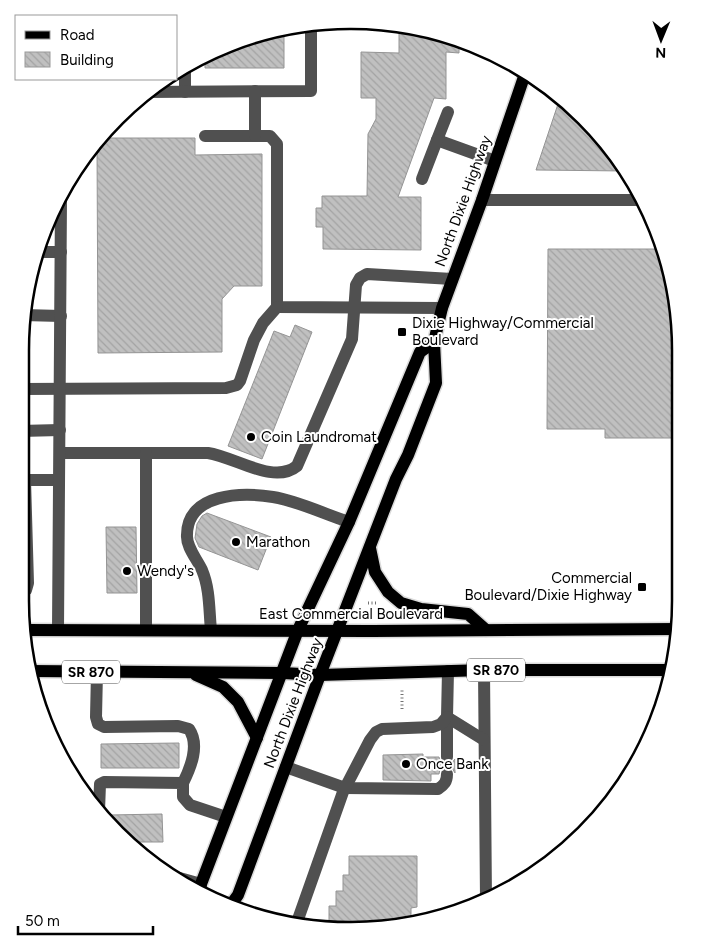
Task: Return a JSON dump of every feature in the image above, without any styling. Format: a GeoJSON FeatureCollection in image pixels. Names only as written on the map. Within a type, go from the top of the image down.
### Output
{"type":"FeatureCollection","features":[{"type":"Feature","properties":{"kind":"main road","name":"North Dixie Highway"},"geometry":{"type":"LineString","coordinates":[[234,900],[238,895],[396,479],[408,455],[436,383],[434,342],[442,308],[482,200],[523,79]]}},
{"type":"Feature","properties":{"kind":"main road","name":"North Dixie Highway"},"geometry":{"type":"LineString","coordinates":[[201,885],[298,630],[349,522],[420,352],[434,342]]}},
{"type":"Feature","properties":{"kind":"main road"},"geometry":{"type":"LineString","coordinates":[[370,548],[375,572],[388,592],[401,603],[421,609],[468,614],[486,630]]}},
{"type":"Feature","properties":{"kind":"main road","name":"East Commercial Boulevard"},"geometry":{"type":"LineString","coordinates":[[30,630],[671,629]]}},
{"type":"Feature","properties":{"kind":"main road","name":"SR 870"},"geometry":{"type":"LineString","coordinates":[[37,671],[320,675],[484,670],[664,670]]}},
{"type":"Feature","properties":{"kind":"main road"},"geometry":{"type":"LineString","coordinates":[[189,672],[223,686],[238,702],[257,738]]}},
{"type":"Feature","properties":{"kind":"street"},"geometry":{"type":"LineString","coordinates":[[159,92],[311,91],[311,32]]}},
{"type":"Feature","properties":{"kind":"street"},"geometry":{"type":"LineString","coordinates":[[185,75],[185,92]]}},
{"type":"Feature","properties":{"kind":"street"},"geometry":{"type":"LineString","coordinates":[[255,91],[255,136]]}},
{"type":"Feature","properties":{"kind":"street"},"geometry":{"type":"LineString","coordinates":[[422,179],[448,112]]}},
{"type":"Feature","properties":{"kind":"street"},"geometry":{"type":"LineString","coordinates":[[29,389],[226,388],[237,386],[254,340],[263,323],[277,307],[277,144],[270,136],[205,136]]}},
{"type":"Feature","properties":{"kind":"street"},"geometry":{"type":"LineString","coordinates":[[437,140],[495,161]]}},
{"type":"Feature","properties":{"kind":"street"},"geometry":{"type":"LineString","coordinates":[[482,200],[635,200]]}},
{"type":"Feature","properties":{"kind":"street"},"geometry":{"type":"LineString","coordinates":[[58,630],[61,210]]}},
{"type":"Feature","properties":{"kind":"street"},"geometry":{"type":"LineString","coordinates":[[44,252],[61,252]]}},
{"type":"Feature","properties":{"kind":"street"},"geometry":{"type":"LineString","coordinates":[[60,453],[208,453],[220,455],[273,474],[292,471],[297,466],[352,339],[356,284],[360,278],[367,274],[452,279]]}},
{"type":"Feature","properties":{"kind":"street"},"geometry":{"type":"LineString","coordinates":[[277,307],[442,308]]}},
{"type":"Feature","properties":{"kind":"street"},"geometry":{"type":"LineString","coordinates":[[31,315],[61,316]]}},
{"type":"Feature","properties":{"kind":"street"},"geometry":{"type":"LineString","coordinates":[[29,431],[60,430]]}},
{"type":"Feature","properties":{"kind":"street"},"geometry":{"type":"LineString","coordinates":[[146,453],[146,630]]}},
{"type":"Feature","properties":{"kind":"street"},"geometry":{"type":"LineString","coordinates":[[29,480],[59,480]]}},
{"type":"Feature","properties":{"kind":"street"},"geometry":{"type":"LineString","coordinates":[[211,630],[209,593],[202,570],[190,549],[186,536],[190,518],[197,508],[210,500],[232,496],[271,497],[293,502],[349,522]]}},
{"type":"Feature","properties":{"kind":"street"},"geometry":{"type":"LineString","coordinates":[[484,670],[486,892]]}},
{"type":"Feature","properties":{"kind":"street"},"geometry":{"type":"LineString","coordinates":[[447,757],[448,671]]}},
{"type":"Feature","properties":{"kind":"street"},"geometry":{"type":"LineString","coordinates":[[98,672],[96,717],[98,724],[104,726],[178,726],[189,729],[193,734],[194,758],[182,783],[182,797],[190,805],[226,817]]}},
{"type":"Feature","properties":{"kind":"street"},"geometry":{"type":"LineString","coordinates":[[447,717],[484,740]]}},
{"type":"Feature","properties":{"kind":"street"},"geometry":{"type":"LineString","coordinates":[[299,918],[345,788],[370,740],[376,732],[382,729],[433,727],[441,724],[447,717]]}},
{"type":"Feature","properties":{"kind":"street"},"geometry":{"type":"LineString","coordinates":[[286,767],[345,788],[438,790],[444,785],[448,774]]}},
{"type":"Feature","properties":{"kind":"street"},"geometry":{"type":"LineString","coordinates":[[99,801],[100,784],[104,782],[182,783]]}},
{"type":"Feature","properties":{"kind":"path"},"geometry":{"type":"LineString","coordinates":[[368,602],[380,604]]}},
{"type":"Feature","properties":{"kind":"path"},"geometry":{"type":"LineString","coordinates":[[402,688],[402,709]]}},
{"type":"Feature","properties":{"kind":"building"},"geometry":{"type":"Polygon","coordinates":[[[399,33],[434,40],[459,48],[459,53],[446,52],[446,99],[434,98],[398,197],[421,197],[421,250],[323,249],[323,227],[316,227],[316,208],[322,208],[322,196],[367,196],[368,134],[376,119],[376,98],[361,98],[361,52],[399,53],[399,33]]]}},
{"type":"Feature","properties":{"kind":"building"},"geometry":{"type":"Polygon","coordinates":[[[284,36],[284,68],[205,68],[205,64],[227,53],[284,36]]]}},
{"type":"Feature","properties":{"kind":"building"},"geometry":{"type":"Polygon","coordinates":[[[558,105],[592,138],[617,171],[536,170],[558,105]]]}},
{"type":"Feature","properties":{"kind":"building"},"geometry":{"type":"Polygon","coordinates":[[[109,138],[195,138],[195,155],[262,154],[262,286],[234,286],[222,299],[222,352],[98,353],[97,153],[109,138]]]}},
{"type":"Feature","properties":{"kind":"building"},"geometry":{"type":"Polygon","coordinates":[[[548,249],[656,249],[666,288],[672,329],[672,438],[605,438],[605,429],[547,429],[548,249]]]}},
{"type":"Feature","properties":{"kind":"building"},"geometry":{"type":"Polygon","coordinates":[[[295,325],[312,332],[262,459],[228,446],[274,331],[290,337],[295,325]]]}},
{"type":"Feature","properties":{"kind":"building"},"geometry":{"type":"Polygon","coordinates":[[[207,513],[271,537],[258,570],[199,547],[195,538],[197,524],[202,516],[207,513]]]}},
{"type":"Feature","properties":{"kind":"building"},"geometry":{"type":"Polygon","coordinates":[[[106,527],[136,527],[137,593],[107,593],[106,527]]]}},
{"type":"Feature","properties":{"kind":"building"},"geometry":{"type":"Polygon","coordinates":[[[179,743],[179,768],[101,768],[101,744],[179,743]]]}},
{"type":"Feature","properties":{"kind":"building"},"geometry":{"type":"Polygon","coordinates":[[[423,754],[423,757],[439,757],[440,761],[447,765],[451,764],[455,759],[455,773],[452,768],[447,766],[440,769],[439,774],[431,774],[431,781],[383,780],[383,755],[423,754]]]}},
{"type":"Feature","properties":{"kind":"building"},"geometry":{"type":"Polygon","coordinates":[[[162,814],[163,842],[138,842],[111,815],[162,814]]]}},
{"type":"Feature","properties":{"kind":"building"},"geometry":{"type":"Polygon","coordinates":[[[349,856],[417,856],[417,907],[411,908],[411,916],[372,922],[329,922],[329,906],[336,906],[336,891],[343,891],[343,875],[349,875],[349,856]]]}},
{"type":"Feature","properties":{"kind":"place","name":"Dixie Highway/Commercial Boulevard"},"geometry":{"type":"Point","coordinates":[402,332]}},
{"type":"Feature","properties":{"kind":"place","name":"Coin Laundromat"},"geometry":{"type":"Point","coordinates":[251,437]}},
{"type":"Feature","properties":{"kind":"place","name":"Marathon"},"geometry":{"type":"Point","coordinates":[236,542]}},
{"type":"Feature","properties":{"kind":"place","name":"Wendy's"},"geometry":{"type":"Point","coordinates":[127,571]}},
{"type":"Feature","properties":{"kind":"place","name":"Commercial Boulevard/Dixie Highway"},"geometry":{"type":"Point","coordinates":[642,587]}},
{"type":"Feature","properties":{"kind":"place","name":"Once Bank"},"geometry":{"type":"Point","coordinates":[406,764]}}]}
